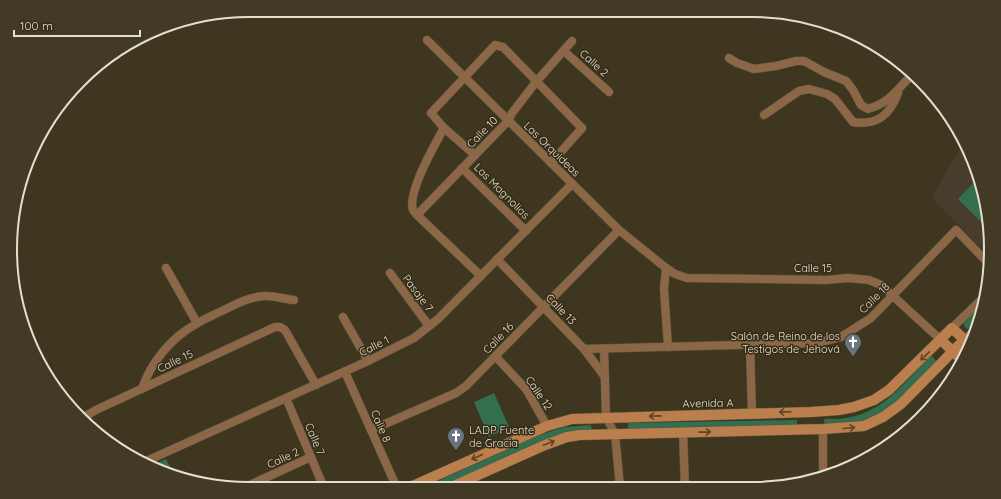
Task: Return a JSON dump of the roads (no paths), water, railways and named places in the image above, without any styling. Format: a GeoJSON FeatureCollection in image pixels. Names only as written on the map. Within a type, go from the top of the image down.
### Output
{"type":"FeatureCollection","features":[{"type":"Feature","properties":{"kind":"main road","name":"Avenida A"},"geometry":{"type":"LineString","coordinates":[[421,482],[547,426],[572,419],[811,412],[854,407],[874,400],[889,390],[952,328]]}},
{"type":"Feature","properties":{"kind":"main road"},"geometry":{"type":"LineString","coordinates":[[952,328],[965,340]]}},
{"type":"Feature","properties":{"kind":"main road"},"geometry":{"type":"LineString","coordinates":[[941,340],[958,356]]}},
{"type":"Feature","properties":{"kind":"main road"},"geometry":{"type":"LineString","coordinates":[[470,482],[545,444],[567,437],[580,435],[813,430],[864,426],[883,417],[901,404],[953,350],[963,344]]}},
{"type":"Feature","properties":{"kind":"main road"},"geometry":{"type":"LineString","coordinates":[[811,412],[813,430]]}},
{"type":"Feature","properties":{"kind":"street","name":"Las Orquideas"},"geometry":{"type":"LineString","coordinates":[[427,40],[619,230],[666,268]]}},
{"type":"Feature","properties":{"kind":"street","name":"Calle 10"},"geometry":{"type":"LineString","coordinates":[[417,215],[508,121],[512,113],[536,82],[572,41]]}},
{"type":"Feature","properties":{"kind":"street"},"geometry":{"type":"LineString","coordinates":[[475,155],[444,128],[431,113],[466,78],[495,45],[503,47],[582,128],[551,163]]}},
{"type":"Feature","properties":{"kind":"street","name":"Calle 2"},"geometry":{"type":"LineString","coordinates":[[564,51],[609,92]]}},
{"type":"Feature","properties":{"kind":"street"},"geometry":{"type":"LineString","coordinates":[[729,58],[737,63],[754,69],[796,61],[804,61],[824,72],[846,81],[861,105],[868,108],[876,107],[891,98],[909,78]]}},
{"type":"Feature","properties":{"kind":"street"},"geometry":{"type":"LineString","coordinates":[[764,115],[799,92],[809,89],[827,94],[835,99],[853,122],[863,124],[873,122],[885,115],[895,101],[900,88]]}},
{"type":"Feature","properties":{"kind":"street"},"geometry":{"type":"LineString","coordinates":[[444,128],[426,161],[416,190],[413,209],[417,215],[480,276]]}},
{"type":"Feature","properties":{"kind":"street","name":"Las Magnolias"},"geometry":{"type":"LineString","coordinates":[[462,168],[526,231]]}},
{"type":"Feature","properties":{"kind":"street","name":"Calle 1"},"geometry":{"type":"LineString","coordinates":[[150,459],[345,372],[414,338],[438,319],[572,184]]}},
{"type":"Feature","properties":{"kind":"street","name":"Calle 16"},"geometry":{"type":"LineString","coordinates":[[371,430],[456,393],[466,386],[619,230]]}},
{"type":"Feature","properties":{"kind":"street","name":"Calle 18"},"geometry":{"type":"LineString","coordinates":[[584,349],[816,343],[841,337],[871,318],[956,230],[984,259]]}},
{"type":"Feature","properties":{"kind":"street","name":"Calle 13"},"geometry":{"type":"LineString","coordinates":[[497,259],[584,349],[604,377]]}},
{"type":"Feature","properties":{"kind":"street"},"geometry":{"type":"LineString","coordinates":[[166,268],[197,323]]}},
{"type":"Feature","properties":{"kind":"street"},"geometry":{"type":"LineString","coordinates":[[666,268],[664,289],[668,347]]}},
{"type":"Feature","properties":{"kind":"street","name":"Calle 15"},"geometry":{"type":"LineString","coordinates":[[666,268],[675,274],[686,278],[826,280],[848,278],[869,280],[882,285],[941,340]]}},
{"type":"Feature","properties":{"kind":"street","name":"Pasaje 7"},"geometry":{"type":"LineString","coordinates":[[390,273],[429,326]]}},
{"type":"Feature","properties":{"kind":"street"},"geometry":{"type":"LineString","coordinates":[[142,389],[146,376],[155,361],[178,337],[197,323],[238,303],[250,299],[266,296],[294,300]]}},
{"type":"Feature","properties":{"kind":"street","name":"Avenida A"},"geometry":{"type":"LineString","coordinates":[[952,328],[978,303]]}},
{"type":"Feature","properties":{"kind":"street"},"geometry":{"type":"LineString","coordinates":[[343,316],[368,361]]}},
{"type":"Feature","properties":{"kind":"street","name":"Calle 15"},"geometry":{"type":"LineString","coordinates":[[87,416],[275,327],[280,327],[285,330],[316,385]]}},
{"type":"Feature","properties":{"kind":"street"},"geometry":{"type":"LineString","coordinates":[[750,345],[752,414]]}},
{"type":"Feature","properties":{"kind":"street"},"geometry":{"type":"LineString","coordinates":[[604,349],[606,417],[616,434],[620,482]]}},
{"type":"Feature","properties":{"kind":"street","name":"Calle 12"},"geometry":{"type":"LineString","coordinates":[[496,357],[526,389],[547,426]]}},
{"type":"Feature","properties":{"kind":"street","name":"Calle 8"},"geometry":{"type":"LineString","coordinates":[[345,372],[395,482]]}},
{"type":"Feature","properties":{"kind":"street","name":"Calle 7"},"geometry":{"type":"LineString","coordinates":[[286,398],[321,482]]}},
{"type":"Feature","properties":{"kind":"street"},"geometry":{"type":"LineString","coordinates":[[823,429],[823,471]]}},
{"type":"Feature","properties":{"kind":"street"},"geometry":{"type":"LineString","coordinates":[[683,432],[685,482]]}},
{"type":"Feature","properties":{"kind":"street","name":"Calle 2"},"geometry":{"type":"LineString","coordinates":[[256,482],[311,457]]}},
{"type":"Feature","properties":{"kind":"place","name":"Salón de Reino de los Testigos de Jehová"},"geometry":{"type":"Point","coordinates":[853,357]}},
{"type":"Feature","properties":{"kind":"place","name":"LADP Fuente de Gracia"},"geometry":{"type":"Point","coordinates":[456,451]}}]}
